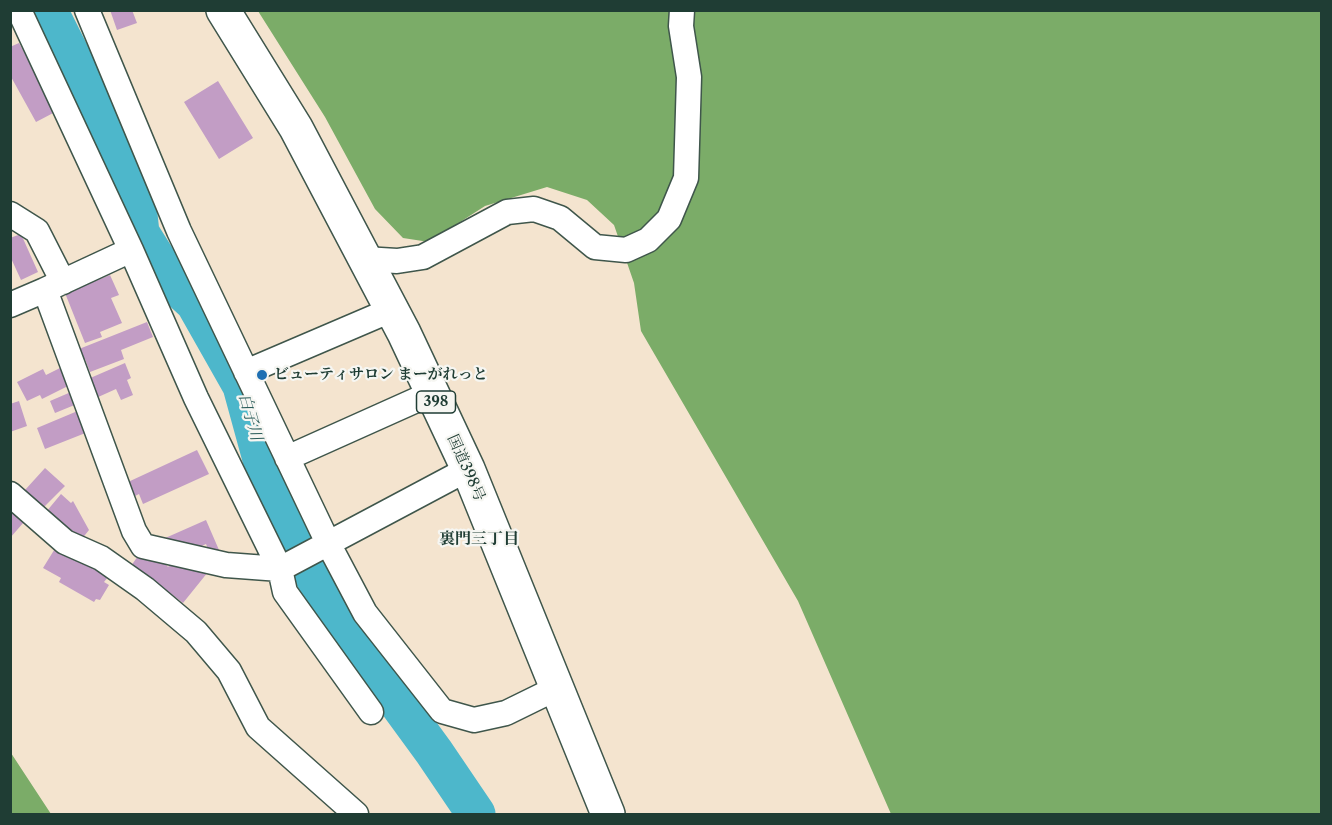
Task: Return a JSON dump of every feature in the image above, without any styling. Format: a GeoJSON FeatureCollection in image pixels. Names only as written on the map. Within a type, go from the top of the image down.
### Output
{"type":"FeatureCollection","features":[{"type":"Feature","properties":{"kind":"highway","name":"国道398号"},"geometry":{"type":"LineString","coordinates":[[223,10],[296,128],[432,393],[468,469],[608,814]]}},
{"type":"Feature","properties":{"kind":"street"},"geometry":{"type":"LineString","coordinates":[[19,10],[196,398],[280,569],[285,592],[371,712]]}},
{"type":"Feature","properties":{"kind":"street"},"geometry":{"type":"LineString","coordinates":[[87,10],[179,231],[328,543],[365,613],[442,711],[474,720],[506,713],[557,688]]}},
{"type":"Feature","properties":{"kind":"street"},"geometry":{"type":"LineString","coordinates":[[364,259],[397,261],[423,257],[507,212],[534,209],[560,218],[595,248],[626,250],[648,240],[669,219],[686,178],[689,77],[681,26],[682,10]]}},
{"type":"Feature","properties":{"kind":"street"},"geometry":{"type":"LineString","coordinates":[[10,214],[37,231],[134,531],[143,546],[226,564],[280,569],[468,469]]}},
{"type":"Feature","properties":{"kind":"street"},"geometry":{"type":"LineString","coordinates":[[10,305],[130,250]]}},
{"type":"Feature","properties":{"kind":"street"},"geometry":{"type":"LineString","coordinates":[[246,372],[391,310]]}},
{"type":"Feature","properties":{"kind":"street"},"geometry":{"type":"LineString","coordinates":[[287,458],[432,393]]}},
{"type":"Feature","properties":{"kind":"street"},"geometry":{"type":"LineString","coordinates":[[10,494],[65,542],[101,558],[145,589],[196,632],[229,671],[258,727],[356,814]]}},
{"type":"Feature","properties":{"kind":"green space"},"geometry":{"type":"Polygon","coordinates":[[[258,11],[1321,11],[1321,814],[891,814],[798,601],[641,331],[634,283],[614,225],[587,200],[547,187],[485,206],[429,242],[403,238],[375,209],[325,117],[258,11]]]}},
{"type":"Feature","properties":{"kind":"green space"},"geometry":{"type":"Polygon","coordinates":[[[11,753],[51,814],[11,814],[11,753]]]}},
{"type":"Feature","properties":{"kind":"building"},"geometry":{"type":"Polygon","coordinates":[[[110,10],[132,10],[137,23],[117,30],[110,10]]]}},
{"type":"Feature","properties":{"kind":"building"},"geometry":{"type":"Polygon","coordinates":[[[19,43],[57,111],[36,122],[10,75],[10,47],[19,43]]]}},
{"type":"Feature","properties":{"kind":"building"},"geometry":{"type":"Polygon","coordinates":[[[218,81],[253,138],[219,159],[184,102],[218,81]]]}},
{"type":"Feature","properties":{"kind":"building"},"geometry":{"type":"Polygon","coordinates":[[[21,234],[38,272],[21,280],[10,256],[10,238],[21,234]]]}},
{"type":"Feature","properties":{"kind":"building"},"geometry":{"type":"Polygon","coordinates":[[[110,275],[119,295],[111,298],[122,323],[100,332],[102,337],[85,343],[65,293],[110,275]]]}},
{"type":"Feature","properties":{"kind":"building"},"geometry":{"type":"Polygon","coordinates":[[[147,322],[153,337],[121,350],[124,359],[90,372],[85,359],[79,362],[74,351],[147,322]]]}},
{"type":"Feature","properties":{"kind":"building"},"geometry":{"type":"Polygon","coordinates":[[[125,363],[131,378],[127,380],[133,395],[121,400],[116,389],[96,398],[88,379],[125,363]]]}},
{"type":"Feature","properties":{"kind":"building"},"geometry":{"type":"Polygon","coordinates":[[[60,368],[68,386],[42,399],[40,395],[27,401],[17,382],[43,369],[46,375],[60,368]]]}},
{"type":"Feature","properties":{"kind":"building"},"geometry":{"type":"Polygon","coordinates":[[[71,392],[77,404],[55,413],[50,401],[71,392]]]}},
{"type":"Feature","properties":{"kind":"building"},"geometry":{"type":"Polygon","coordinates":[[[19,401],[27,426],[10,432],[10,404],[19,401]]]}},
{"type":"Feature","properties":{"kind":"building"},"geometry":{"type":"Polygon","coordinates":[[[80,410],[88,432],[45,449],[37,428],[80,410]]]}},
{"type":"Feature","properties":{"kind":"building"},"geometry":{"type":"Polygon","coordinates":[[[197,450],[209,474],[143,504],[139,494],[135,496],[128,482],[197,450]]]}},
{"type":"Feature","properties":{"kind":"building"},"geometry":{"type":"Polygon","coordinates":[[[45,468],[65,486],[44,507],[25,490],[45,468]]]}},
{"type":"Feature","properties":{"kind":"building"},"geometry":{"type":"Polygon","coordinates":[[[61,494],[71,503],[73,501],[89,530],[81,540],[46,512],[61,494]]]}},
{"type":"Feature","properties":{"kind":"building"},"geometry":{"type":"Polygon","coordinates":[[[10,509],[24,522],[10,538],[10,509]]]}},
{"type":"Feature","properties":{"kind":"building"},"geometry":{"type":"Polygon","coordinates":[[[206,520],[219,550],[210,554],[206,544],[193,550],[190,543],[181,547],[163,539],[206,520]]]}},
{"type":"Feature","properties":{"kind":"building"},"geometry":{"type":"Polygon","coordinates":[[[56,547],[108,577],[104,582],[109,585],[100,600],[96,599],[94,602],[59,582],[61,578],[43,568],[56,547]]]}},
{"type":"Feature","properties":{"kind":"building"},"geometry":{"type":"Polygon","coordinates":[[[140,553],[146,560],[162,560],[168,567],[172,563],[208,572],[183,603],[144,573],[142,577],[131,566],[140,553]]]}},
{"type":"Feature","properties":{"kind":"waterway","name":"白子川"},"geometry":{"type":"LineString","coordinates":[[48,10],[112,138],[137,206],[140,233],[169,279],[195,303],[242,386],[265,470],[315,578],[377,674],[476,814]]}},
{"type":"Feature","properties":{"kind":"place","name":"ビューティサロン まーがれっと"},"geometry":{"type":"Point","coordinates":[262,375]}},
{"type":"Feature","properties":{"kind":"district","name":"裏門三丁目"},"geometry":{"type":"Point","coordinates":[479,539]}}]}
